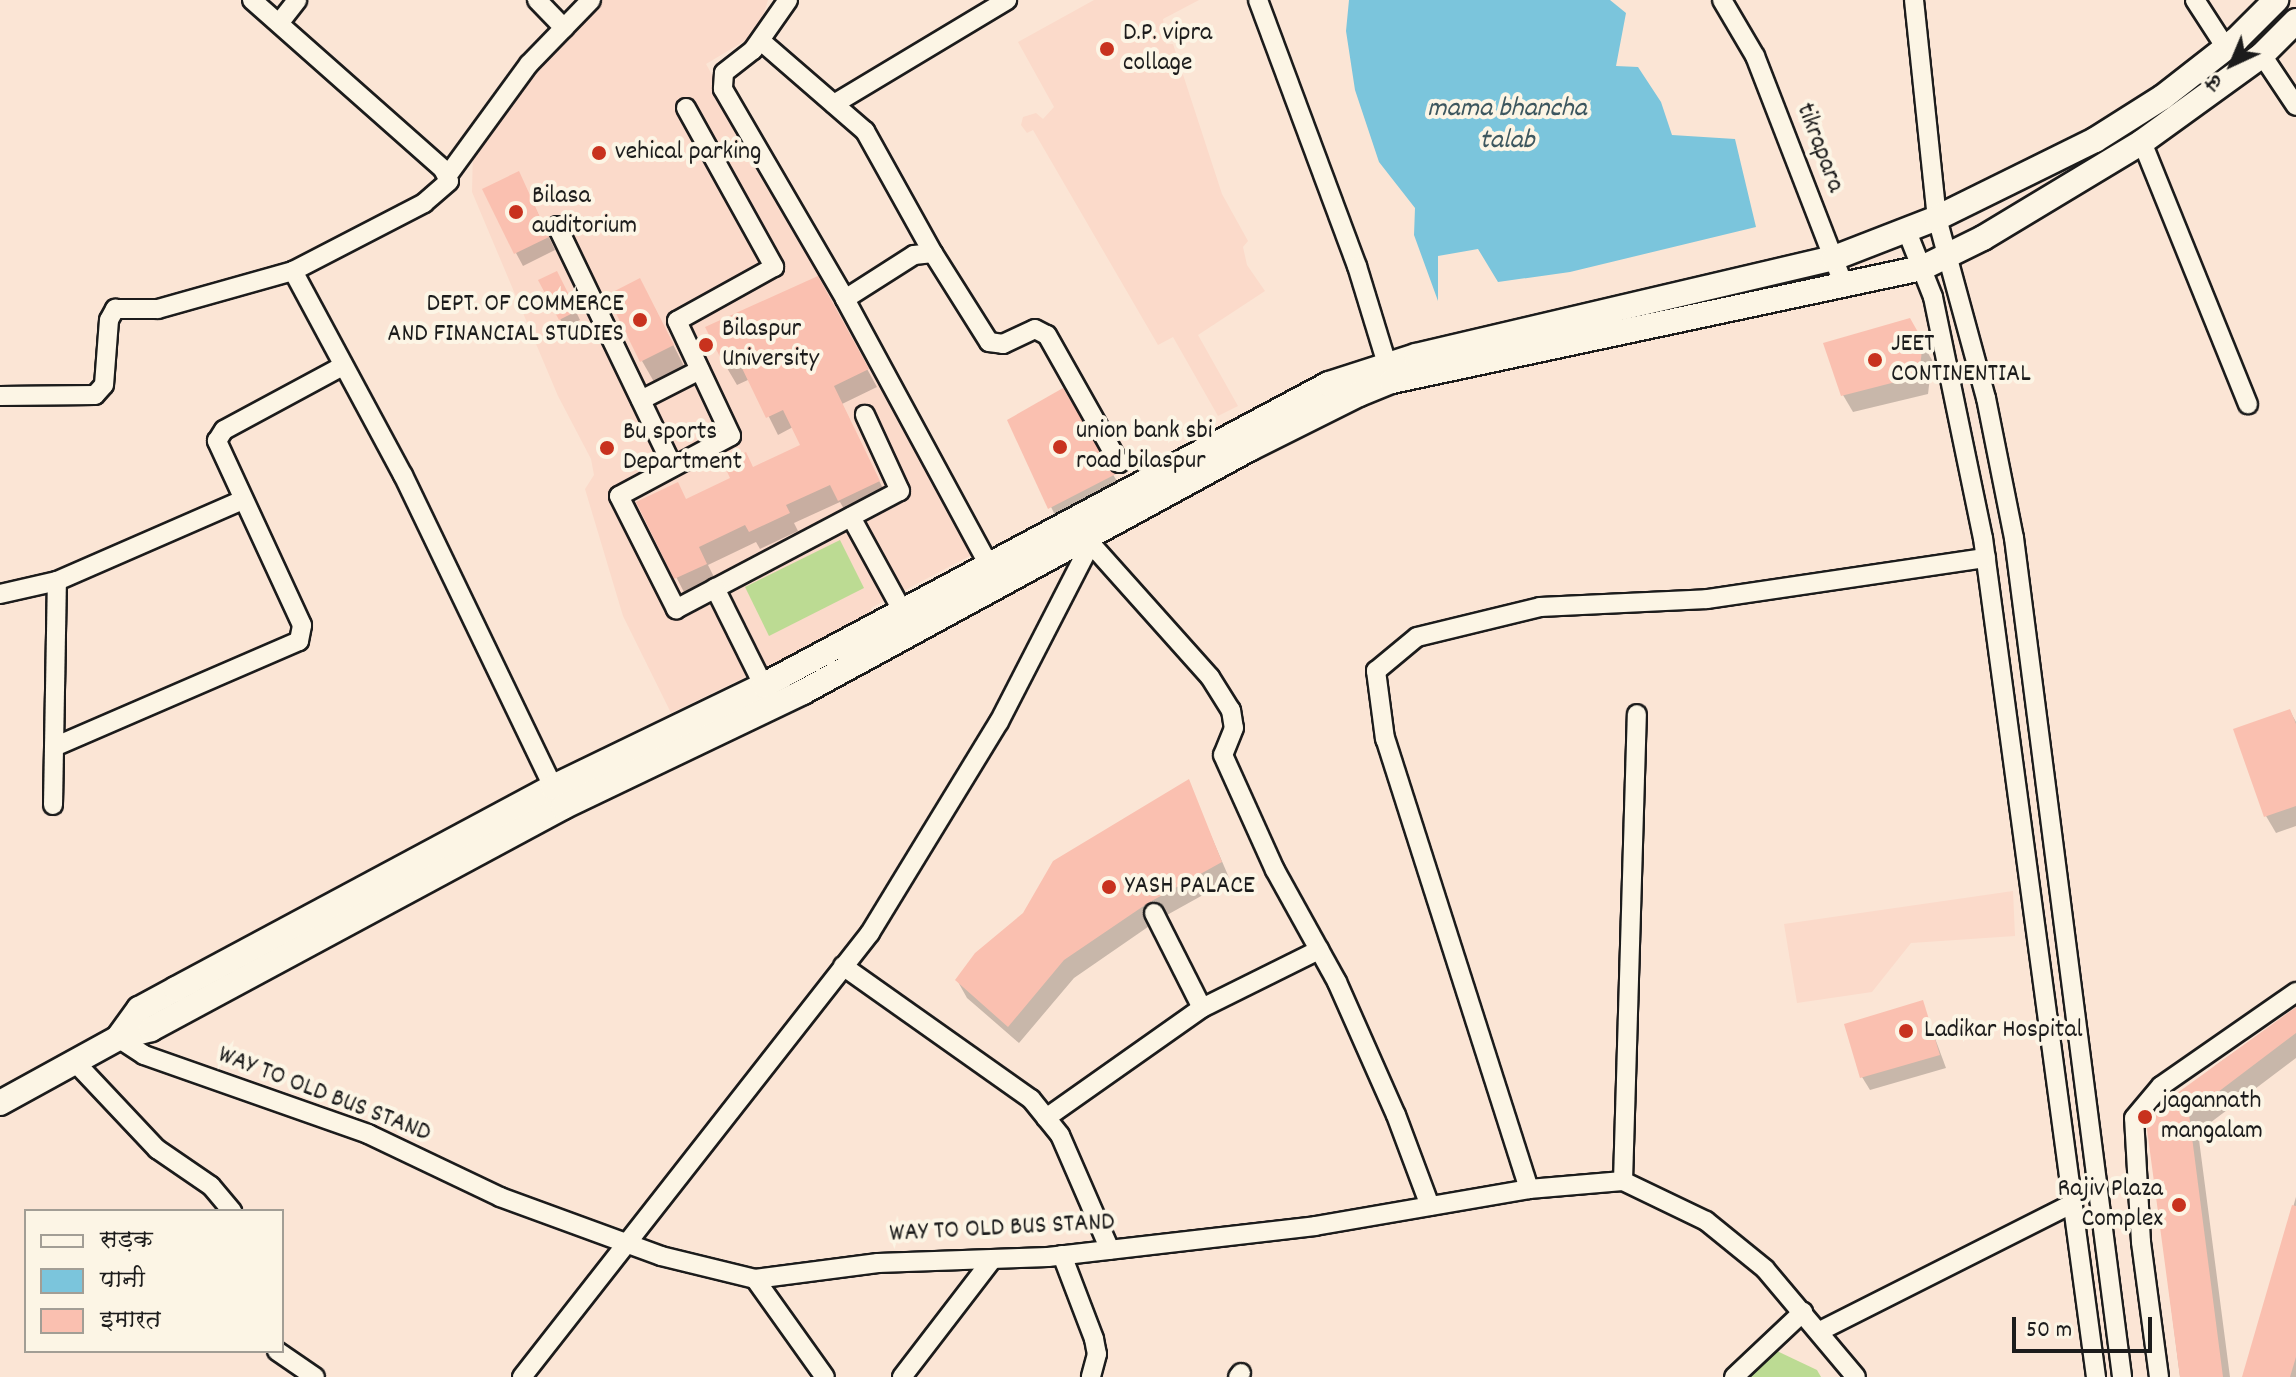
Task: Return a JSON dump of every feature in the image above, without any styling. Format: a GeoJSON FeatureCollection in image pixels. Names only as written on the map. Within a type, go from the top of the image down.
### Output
{"type":"FeatureCollection","features":[{"type":"Feature","properties":{"kind":"main road"},"geometry":{"type":"LineString","coordinates":[[0,1103],[118,1038],[151,1029],[558,797],[1094,539],[1389,372],[1834,258],[1937,218],[2095,140],[2226,48],[2276,0]]}},
{"type":"Feature","properties":{"kind":"main road"},"geometry":{"type":"LineString","coordinates":[[768,695],[903,612],[1329,384],[1922,268],[2142,142],[2262,55],[2296,21]]}},
{"type":"Feature","properties":{"kind":"street"},"geometry":{"type":"LineString","coordinates":[[252,0],[448,175]]}},
{"type":"Feature","properties":{"kind":"street"},"geometry":{"type":"LineString","coordinates":[[280,22],[297,0]]}},
{"type":"Feature","properties":{"kind":"street"},"geometry":{"type":"LineString","coordinates":[[537,0],[564,28]]}},
{"type":"Feature","properties":{"kind":"street"},"geometry":{"type":"LineString","coordinates":[[0,396],[95,395],[104,385],[109,320],[115,309],[158,309],[293,271],[424,203],[445,187],[448,175],[529,64],[591,0]]}},
{"type":"Feature","properties":{"kind":"street"},"geometry":{"type":"LineString","coordinates":[[788,0],[761,41],[724,73],[723,89],[845,299],[989,565]]}},
{"type":"Feature","properties":{"kind":"street"},"geometry":{"type":"LineString","coordinates":[[834,104],[1007,0]]}},
{"type":"Feature","properties":{"kind":"street"},"geometry":{"type":"LineString","coordinates":[[1258,0],[1352,252],[1389,372]]}},
{"type":"Feature","properties":{"kind":"street","name":"tikrapara"},"geometry":{"type":"LineString","coordinates":[[1722,0],[1743,34],[1843,283]]}},
{"type":"Feature","properties":{"kind":"street"},"geometry":{"type":"LineString","coordinates":[[1914,0],[1937,218],[1986,398],[2014,538],[2122,1377]]}},
{"type":"Feature","properties":{"kind":"street"},"geometry":{"type":"LineString","coordinates":[[2195,0],[2226,48]]}},
{"type":"Feature","properties":{"kind":"street"},"geometry":{"type":"LineString","coordinates":[[761,41],[865,131],[933,253],[989,342],[1003,344],[1035,329],[1047,335],[1119,463]]}},
{"type":"Feature","properties":{"kind":"street"},"geometry":{"type":"LineString","coordinates":[[2262,55],[2296,106]]}},
{"type":"Feature","properties":{"kind":"street"},"geometry":{"type":"LineString","coordinates":[[686,108],[774,267],[677,321],[731,436],[619,496],[676,609],[900,491],[865,415]]}},
{"type":"Feature","properties":{"kind":"street"},"geometry":{"type":"LineString","coordinates":[[2142,142],[2248,404]]}},
{"type":"Feature","properties":{"kind":"street"},"geometry":{"type":"LineString","coordinates":[[557,226],[673,467]]}},
{"type":"Feature","properties":{"kind":"street"},"geometry":{"type":"LineString","coordinates":[[1906,229],[1922,268],[1958,399],[1986,558],[2096,1377]]}},
{"type":"Feature","properties":{"kind":"street"},"geometry":{"type":"LineString","coordinates":[[845,299],[914,255],[933,253]]}},
{"type":"Feature","properties":{"kind":"street"},"geometry":{"type":"LineString","coordinates":[[293,271],[341,367],[403,475],[558,797]]}},
{"type":"Feature","properties":{"kind":"street"},"geometry":{"type":"LineString","coordinates":[[54,747],[299,641],[302,625],[242,500],[219,435],[341,367]]}},
{"type":"Feature","properties":{"kind":"street"},"geometry":{"type":"LineString","coordinates":[[641,400],[700,370]]}},
{"type":"Feature","properties":{"kind":"street"},"geometry":{"type":"LineString","coordinates":[[0,594],[57,581],[242,500]]}},
{"type":"Feature","properties":{"kind":"street"},"geometry":{"type":"LineString","coordinates":[[851,517],[903,612]]}},
{"type":"Feature","properties":{"kind":"street"},"geometry":{"type":"LineString","coordinates":[[522,1377],[870,933],[999,722],[1094,539],[1210,677],[1231,710],[1234,728],[1223,755],[1275,870],[1319,950],[1396,1115],[1430,1206]]}},
{"type":"Feature","properties":{"kind":"street"},"geometry":{"type":"LineString","coordinates":[[1529,1189],[1385,739],[1376,671],[1417,637],[1540,607],[1707,599],[1986,558]]}},
{"type":"Feature","properties":{"kind":"street"},"geometry":{"type":"LineString","coordinates":[[53,805],[57,581]]}},
{"type":"Feature","properties":{"kind":"street"},"geometry":{"type":"LineString","coordinates":[[715,588],[768,695]]}},
{"type":"Feature","properties":{"kind":"street"},"geometry":{"type":"LineString","coordinates":[[1637,714],[1623,1181],[1706,1221],[1765,1269],[1856,1377]]}},
{"type":"Feature","properties":{"kind":"street"},"geometry":{"type":"LineString","coordinates":[[1154,913],[1202,1008]]}},
{"type":"Feature","properties":{"kind":"street"},"geometry":{"type":"LineString","coordinates":[[1046,1118],[1202,1008],[1319,950]]}},
{"type":"Feature","properties":{"kind":"street"},"geometry":{"type":"LineString","coordinates":[[843,966],[1031,1099],[1071,1158],[1110,1250]]}},
{"type":"Feature","properties":{"kind":"street"},"geometry":{"type":"LineString","coordinates":[[2159,1377],[2148,1298],[2134,1118],[2161,1086],[2296,992]]}},
{"type":"Feature","properties":{"kind":"street","name":"WAY TO OLD BUS STAND"},"geometry":{"type":"LineString","coordinates":[[118,1038],[144,1055],[368,1134],[500,1197],[626,1242],[755,1279],[878,1263],[991,1261],[1110,1250],[1315,1226],[1529,1189],[1623,1181]]}},
{"type":"Feature","properties":{"kind":"street"},"geometry":{"type":"LineString","coordinates":[[75,1062],[157,1149],[211,1186],[230,1209]]}},
{"type":"Feature","properties":{"kind":"street"},"geometry":{"type":"LineString","coordinates":[[1820,1331],[2073,1203]]}},
{"type":"Feature","properties":{"kind":"street"},"geometry":{"type":"LineString","coordinates":[[1062,1255],[1094,1339],[1097,1354],[1091,1377]]}},
{"type":"Feature","properties":{"kind":"street"},"geometry":{"type":"LineString","coordinates":[[902,1377],[991,1261]]}},
{"type":"Feature","properties":{"kind":"street"},"geometry":{"type":"LineString","coordinates":[[755,1279],[825,1377]]}},
{"type":"Feature","properties":{"kind":"street"},"geometry":{"type":"LineString","coordinates":[[2113,1299],[2148,1298]]}},
{"type":"Feature","properties":{"kind":"street"},"geometry":{"type":"LineString","coordinates":[[1734,1377],[1803,1312]]}},
{"type":"Feature","properties":{"kind":"street"},"geometry":{"type":"LineString","coordinates":[[280,1353],[315,1377]]}},
{"type":"Feature","properties":{"kind":"shaded area","name":"Bilaspur University"},"geometry":{"type":"Polygon","coordinates":[[[577,0],[768,0],[758,33],[706,64],[981,550],[871,608],[873,615],[671,713],[623,616],[585,489],[594,475],[591,459],[558,396],[472,192],[473,149],[542,36],[577,0]]]}},
{"type":"Feature","properties":{"kind":"shaded area"},"geometry":{"type":"Polygon","coordinates":[[[1094,0],[1199,0],[1163,19],[1166,44],[1173,44],[1222,194],[1248,241],[1243,247],[1247,265],[1265,291],[1198,335],[1238,406],[1218,416],[1173,337],[1158,345],[1033,130],[1027,133],[1021,125],[1023,117],[1036,113],[1043,119],[1054,107],[1018,42],[1094,0]]]}},
{"type":"Feature","properties":{"kind":"shaded area"},"geometry":{"type":"Polygon","coordinates":[[[2013,891],[2015,936],[1911,943],[1872,992],[1797,1003],[1784,924],[2013,891]]]}},
{"type":"Feature","properties":{"kind":"green space"},"geometry":{"type":"Polygon","coordinates":[[[840,540],[864,588],[769,636],[745,587],[840,540]]]}},
{"type":"Feature","properties":{"kind":"green space"},"geometry":{"type":"Polygon","coordinates":[[[1773,1349],[1817,1370],[1821,1377],[1743,1377],[1773,1349]]]}},
{"type":"Feature","properties":{"kind":"water","name":"mama bhancha talab"},"geometry":{"type":"Polygon","coordinates":[[[1349,0],[1610,0],[1626,13],[1616,66],[1638,67],[1661,102],[1672,135],[1735,139],[1756,227],[1570,272],[1498,282],[1478,249],[1438,256],[1438,301],[1414,235],[1415,208],[1379,162],[1355,90],[1346,31],[1349,0]]]}},
{"type":"Feature","properties":{"kind":"building","name":"Bilasa auditorium"},"geometry":{"type":"Polygon","coordinates":[[[519,171],[549,237],[514,254],[482,189],[519,171]]]}},
{"type":"Feature","properties":{"kind":"building"},"geometry":{"type":"Polygon","coordinates":[[[557,271],[577,311],[559,320],[538,280],[557,271]]]}},
{"type":"Feature","properties":{"kind":"building"},"geometry":{"type":"Polygon","coordinates":[[[818,276],[869,369],[834,386],[880,481],[838,501],[830,485],[786,505],[790,513],[749,532],[745,525],[699,547],[707,564],[674,579],[636,502],[678,482],[686,499],[730,478],[723,463],[746,452],[753,467],[800,445],[783,410],[766,418],[739,362],[726,369],[705,327],[818,276]]]}},
{"type":"Feature","properties":{"kind":"building","name":"DEPT. OF COMMERCE AND FINANCIAL STUDIES"},"geometry":{"type":"Polygon","coordinates":[[[640,278],[674,345],[640,362],[607,295],[640,278]]]}},
{"type":"Feature","properties":{"kind":"building","name":"JEET CONTINENTIAL"},"geometry":{"type":"Polygon","coordinates":[[[1910,318],[1923,341],[1919,376],[1841,396],[1823,343],[1910,318]]]}},
{"type":"Feature","properties":{"kind":"building","name":"union bank sbi road bilaspur"},"geometry":{"type":"Polygon","coordinates":[[[1063,388],[1116,474],[1048,509],[1007,420],[1063,388]]]}},
{"type":"Feature","properties":{"kind":"building"},"geometry":{"type":"Polygon","coordinates":[[[2290,709],[2296,724],[2296,806],[2264,817],[2233,729],[2290,709]]]}},
{"type":"Feature","properties":{"kind":"building","name":"YASH PALACE"},"geometry":{"type":"Polygon","coordinates":[[[1189,779],[1222,862],[1148,903],[1064,960],[1008,1027],[955,980],[975,953],[1023,913],[1053,861],[1189,779]]]}},
{"type":"Feature","properties":{"kind":"building"},"geometry":{"type":"Polygon","coordinates":[[[1923,1000],[1940,1055],[1860,1078],[1844,1024],[1923,1000]]]}},
{"type":"Feature","properties":{"kind":"building","name":"Rajiv Plaza Complex"},"geometry":{"type":"Polygon","coordinates":[[[2296,1007],[2296,1033],[2189,1114],[2223,1377],[2180,1377],[2146,1122],[2162,1104],[2296,1007]]]}},
{"type":"Feature","properties":{"kind":"building"},"geometry":{"type":"Polygon","coordinates":[[[2292,1205],[2296,1206],[2296,1357],[2290,1377],[2242,1377],[2292,1205]]]}},
{"type":"Feature","properties":{"kind":"place","name":"D.P. vipra collage"},"geometry":{"type":"Point","coordinates":[1107,49]}},
{"type":"Feature","properties":{"kind":"place","name":"vehical parking"},"geometry":{"type":"Point","coordinates":[599,153]}},
{"type":"Feature","properties":{"kind":"place","name":"Bilasa auditorium"},"geometry":{"type":"Point","coordinates":[516,212]}},
{"type":"Feature","properties":{"kind":"place","name":"DEPT. OF COMMERCE AND FINANCIAL STUDIES"},"geometry":{"type":"Point","coordinates":[640,320]}},
{"type":"Feature","properties":{"kind":"place","name":"Bilaspur University"},"geometry":{"type":"Point","coordinates":[706,345]}},
{"type":"Feature","properties":{"kind":"place","name":"JEET CONTINENTIAL"},"geometry":{"type":"Point","coordinates":[1875,360]}},
{"type":"Feature","properties":{"kind":"place","name":"union bank sbi road bilaspur"},"geometry":{"type":"Point","coordinates":[1060,447]}},
{"type":"Feature","properties":{"kind":"place","name":"Bu sports Department"},"geometry":{"type":"Point","coordinates":[607,448]}},
{"type":"Feature","properties":{"kind":"place","name":"YASH PALACE"},"geometry":{"type":"Point","coordinates":[1109,887]}},
{"type":"Feature","properties":{"kind":"place","name":"Ladikar Hospital"},"geometry":{"type":"Point","coordinates":[1906,1031]}},
{"type":"Feature","properties":{"kind":"place","name":"jagannath mangalam"},"geometry":{"type":"Point","coordinates":[2145,1117]}},
{"type":"Feature","properties":{"kind":"place","name":"Rajiv Plaza Complex"},"geometry":{"type":"Point","coordinates":[2179,1205]}}]}
